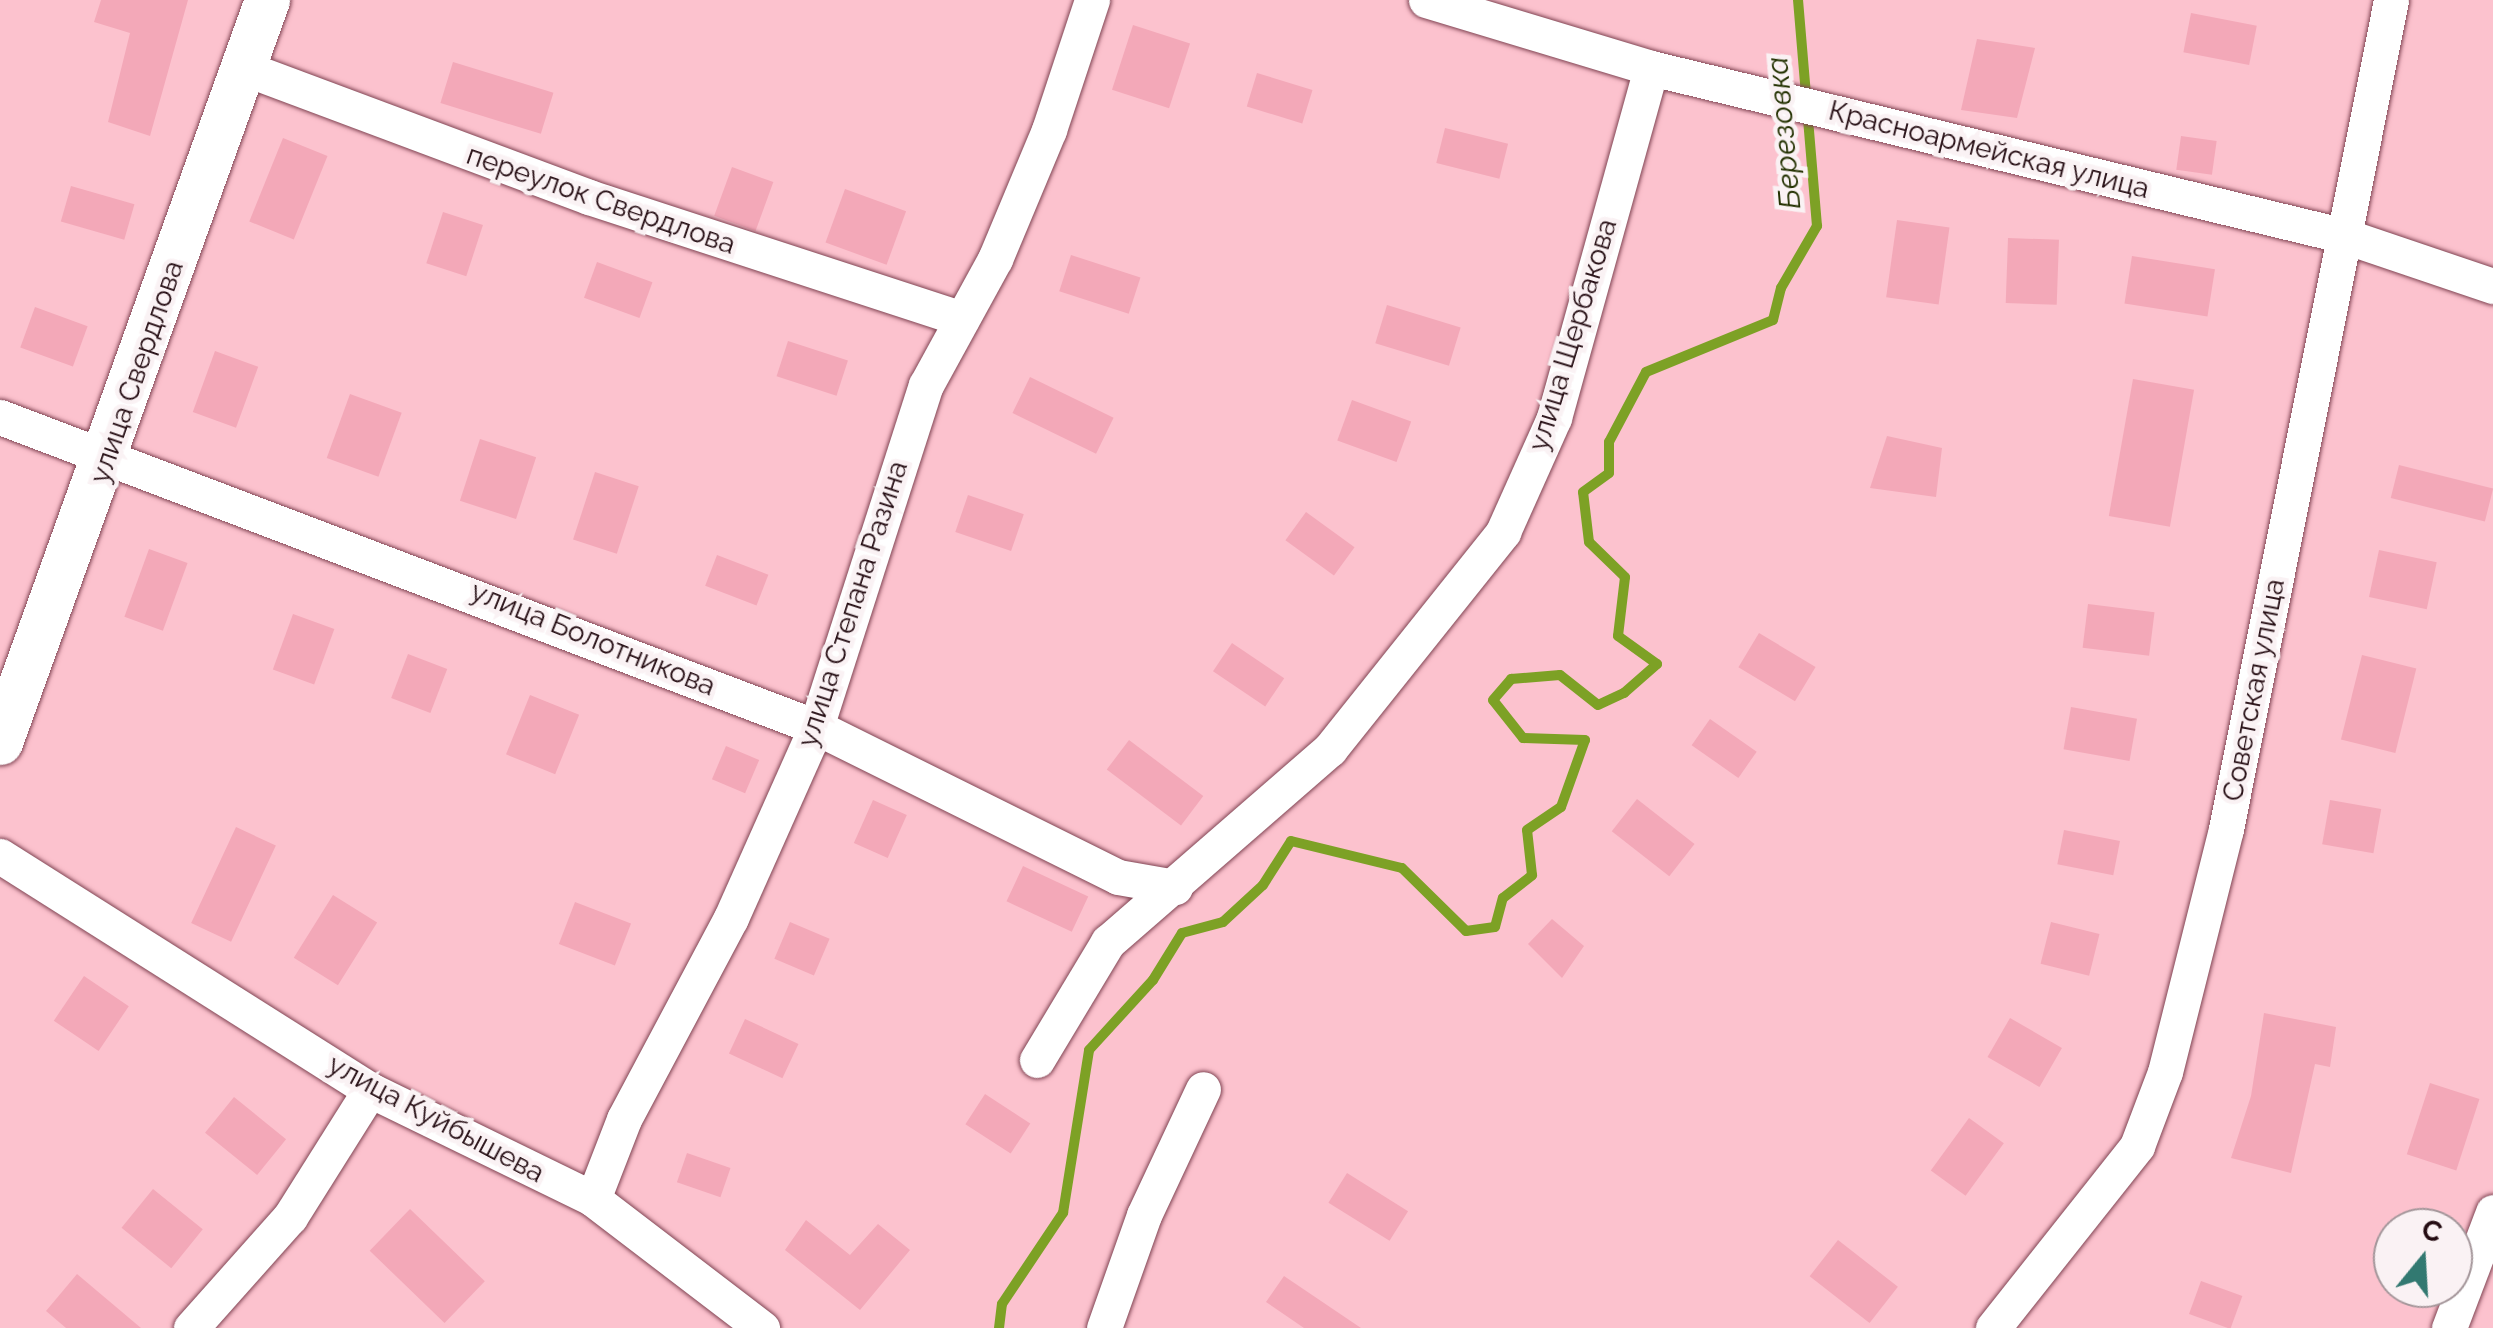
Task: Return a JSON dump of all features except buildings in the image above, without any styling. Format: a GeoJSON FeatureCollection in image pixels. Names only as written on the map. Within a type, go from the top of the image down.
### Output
{"type":"FeatureCollection","features":[{"type":"Feature","properties":{"kind":"main road","name":"улица Свердлова"},"geometry":{"type":"LineString","coordinates":[[0,742],[108,453],[268,0]]}},
{"type":"Feature","properties":{"kind":"street","name":"улица Степана Разина"},"geometry":{"type":"LineString","coordinates":[[593,1200],[624,1120],[731,918],[816,728],[926,385],[962,319],[1049,130],[1092,0]]}},
{"type":"Feature","properties":{"kind":"street","name":"Красноармейская улица"},"geometry":{"type":"LineString","coordinates":[[1426,0],[1651,68],[2345,236],[2493,286]]}},
{"type":"Feature","properties":{"kind":"street","name":"Советская улица"},"geometry":{"type":"LineString","coordinates":[[1993,1328],[2138,1146],[2164,1072],[2226,829],[2392,0]]}},
{"type":"Feature","properties":{"kind":"street","name":"переулок Свердлова"},"geometry":{"type":"LineString","coordinates":[[244,68],[589,197],[962,319]]}},
{"type":"Feature","properties":{"kind":"street","name":"улица Щербакова"},"geometry":{"type":"LineString","coordinates":[[1037,1060],[1108,942],[1264,812],[1330,748],[1502,532],[1554,418],[1651,68]]}},
{"type":"Feature","properties":{"kind":"street","name":"улица Болотникова"},"geometry":{"type":"LineString","coordinates":[[0,416],[108,453],[816,728],[1118,878],[1174,887]]}},
{"type":"Feature","properties":{"kind":"street","name":"улица Куйбышева"},"geometry":{"type":"LineString","coordinates":[[0,856],[370,1090],[593,1200],[762,1328]]}},
{"type":"Feature","properties":{"kind":"street"},"geometry":{"type":"LineString","coordinates":[[191,1328],[290,1218],[370,1090]]}},
{"type":"Feature","properties":{"kind":"street"},"geometry":{"type":"LineString","coordinates":[[1104,1328],[1144,1216],[1203,1090]]}},
{"type":"Feature","properties":{"kind":"street"},"geometry":{"type":"LineString","coordinates":[[2449,1328],[2493,1212]]}},
{"type":"Feature","properties":{"kind":"waterway","name":"Березовка"},"geometry":{"type":"LineString","coordinates":[[999,1328],[1002,1304],[1063,1213],[1089,1050],[1153,980],[1182,933],[1223,922],[1263,885],[1291,841],[1402,868],[1466,931],[1495,927],[1503,898],[1532,875],[1527,830],[1561,807],[1585,740],[1523,738],[1493,700],[1511,679],[1560,675],[1598,705],[1624,693],[1657,664],[1618,636],[1625,577],[1589,542],[1583,492],[1609,473],[1609,442],[1646,372],[1773,320],[1781,288],[1817,226],[1798,0]]}}]}
